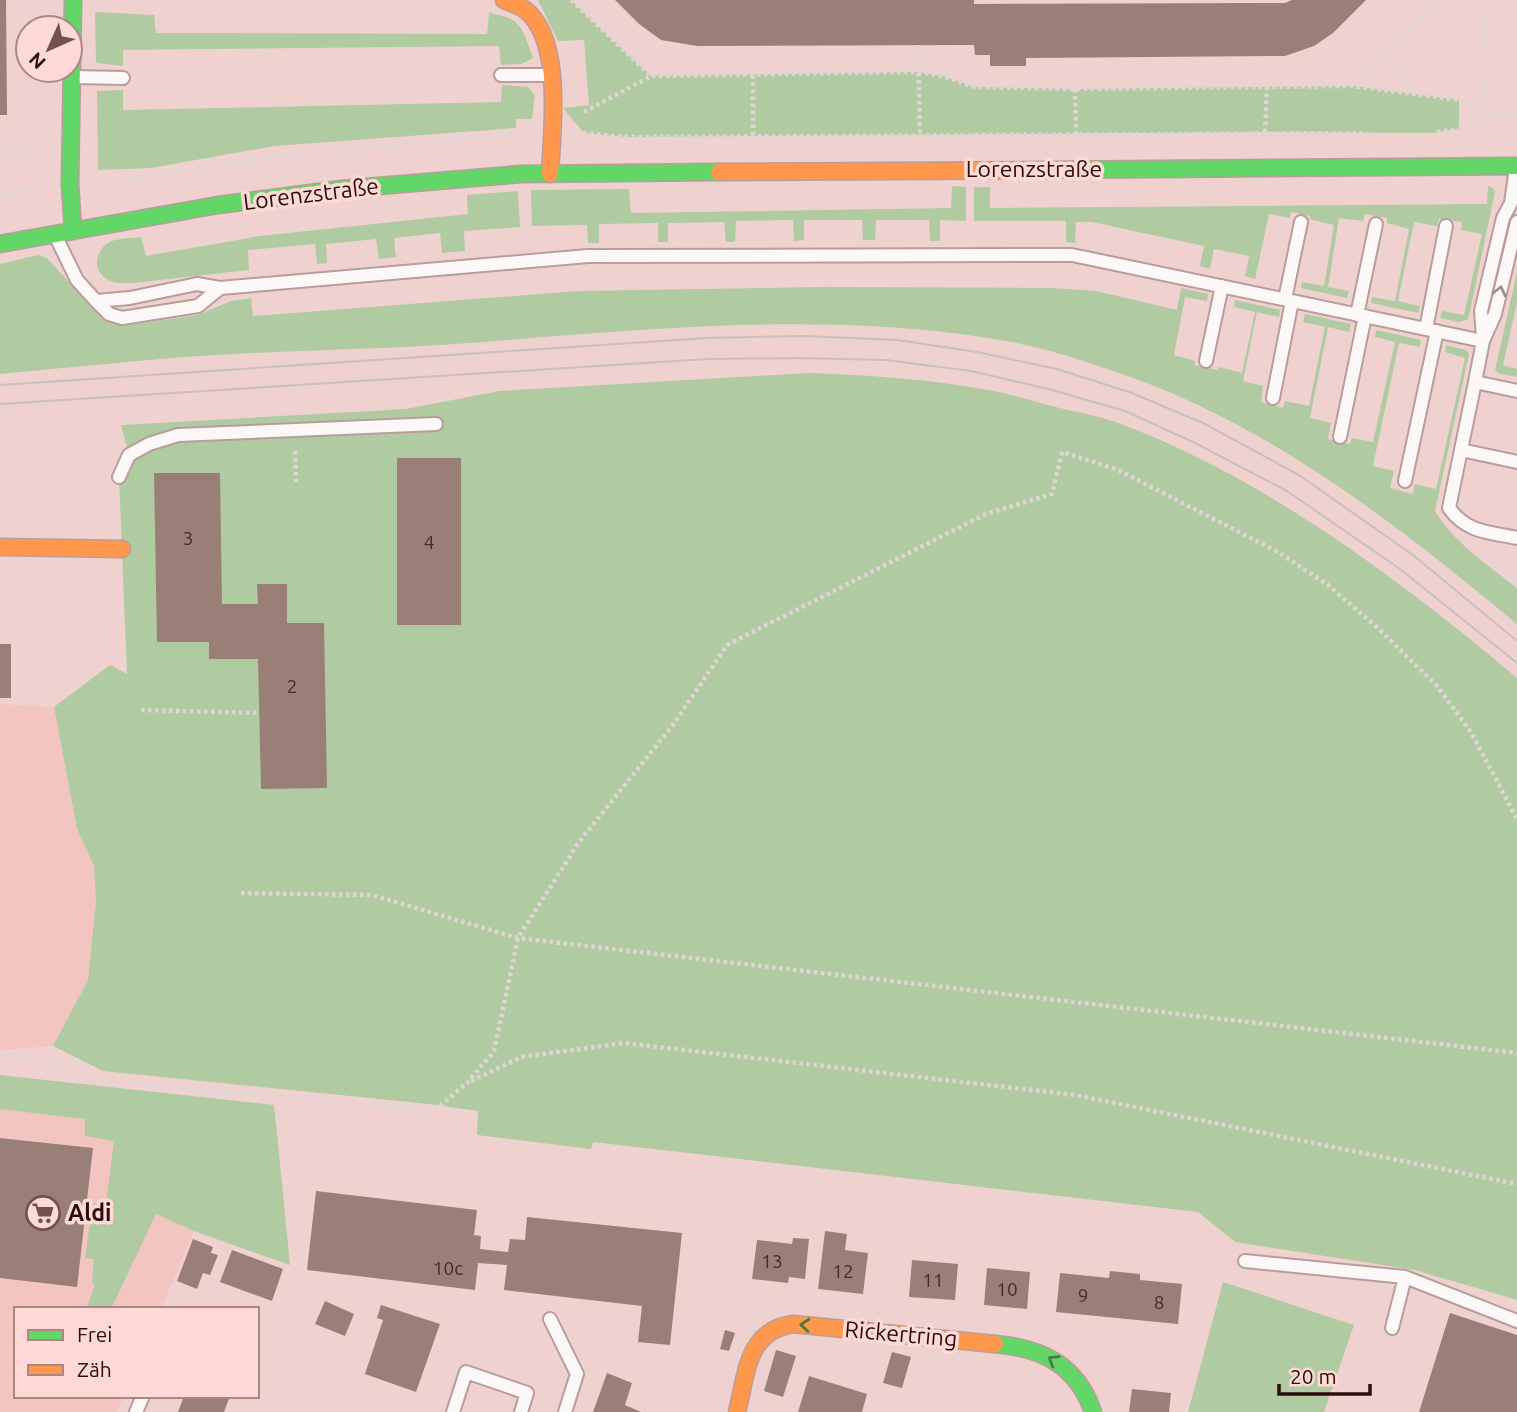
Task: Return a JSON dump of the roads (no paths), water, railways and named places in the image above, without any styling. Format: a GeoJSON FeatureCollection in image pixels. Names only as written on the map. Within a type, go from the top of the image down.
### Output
{"type":"FeatureCollection","features":[{"type":"Feature","properties":{"kind":"street"},"geometry":{"type":"LineString","coordinates":[[504,0],[513,2],[527,12],[542,31],[549,51],[550,174]]}},
{"type":"Feature","properties":{"kind":"street"},"geometry":{"type":"LineString","coordinates":[[73,84],[70,184],[73,231]]}},
{"type":"Feature","properties":{"kind":"street","name":"Lorenzstraße"},"geometry":{"type":"LineString","coordinates":[[0,244],[218,205],[342,189],[521,174],[1517,166]]}},
{"type":"Feature","properties":{"kind":"street"},"geometry":{"type":"LineString","coordinates":[[0,547],[122,549]]}},
{"type":"Feature","properties":{"kind":"street","name":"Rickertring"},"geometry":{"type":"LineString","coordinates":[[741,1410],[753,1352],[763,1335],[775,1327],[793,1324],[1020,1346],[1060,1363],[1079,1382],[1093,1412]]}},
{"type":"Feature","properties":{"kind":"lane"},"geometry":{"type":"LineString","coordinates":[[501,75],[551,75]]}},
{"type":"Feature","properties":{"kind":"lane"},"geometry":{"type":"LineString","coordinates":[[84,77],[123,78]]}},
{"type":"Feature","properties":{"kind":"lane"},"geometry":{"type":"LineString","coordinates":[[1483,341],[1482,311],[1503,218],[1511,203],[1517,166]]}},
{"type":"Feature","properties":{"kind":"lane"},"geometry":{"type":"LineString","coordinates":[[1511,203],[1517,221],[1495,314],[1483,341],[1449,508],[1457,520],[1469,528],[1517,538]]}},
{"type":"Feature","properties":{"kind":"lane"},"geometry":{"type":"LineString","coordinates":[[1273,398],[1301,222]]}},
{"type":"Feature","properties":{"kind":"lane"},"geometry":{"type":"LineString","coordinates":[[1340,437],[1376,225]]}},
{"type":"Feature","properties":{"kind":"lane"},"geometry":{"type":"LineString","coordinates":[[1405,481],[1446,226]]}},
{"type":"Feature","properties":{"kind":"lane"},"geometry":{"type":"LineString","coordinates":[[55,235],[77,280],[109,314],[122,318],[198,306],[220,288]]}},
{"type":"Feature","properties":{"kind":"lane"},"geometry":{"type":"LineString","coordinates":[[96,301],[130,298],[197,284],[220,288],[588,256],[1072,255],[1483,341]]}},
{"type":"Feature","properties":{"kind":"lane"},"geometry":{"type":"LineString","coordinates":[[1206,362],[1222,286]]}},
{"type":"Feature","properties":{"kind":"lane"},"geometry":{"type":"LineString","coordinates":[[1475,382],[1517,391]]}},
{"type":"Feature","properties":{"kind":"lane"},"geometry":{"type":"LineString","coordinates":[[118,477],[129,455],[149,444],[178,435],[436,424]]}},
{"type":"Feature","properties":{"kind":"lane"},"geometry":{"type":"LineString","coordinates":[[1461,450],[1517,462]]}},
{"type":"Feature","properties":{"kind":"lane"},"geometry":{"type":"LineString","coordinates":[[1245,1261],[1405,1277],[1517,1321]]}},
{"type":"Feature","properties":{"kind":"lane"},"geometry":{"type":"LineString","coordinates":[[1392,1328],[1405,1277]]}},
{"type":"Feature","properties":{"kind":"lane"},"geometry":{"type":"LineString","coordinates":[[550,1319],[577,1374],[565,1412]]}},
{"type":"Feature","properties":{"kind":"lane"},"geometry":{"type":"LineString","coordinates":[[453,1412],[466,1373],[527,1393],[521,1412]]}},
{"type":"Feature","properties":{"kind":"tram line"},"geometry":{"type":"LineString","coordinates":[[0,385],[707,338],[804,336],[897,340],[977,352],[1057,369],[1132,393],[1205,424],[1299,475],[1413,555],[1517,641]]}},
{"type":"Feature","properties":{"kind":"tram line"},"geometry":{"type":"LineString","coordinates":[[0,404],[708,359],[886,360],[971,371],[1125,411],[1193,442],[1287,491],[1400,569],[1517,663]]}},
{"type":"Feature","properties":{"kind":"place","name":"Aldi"},"geometry":{"type":"Point","coordinates":[43,1213]}}]}
